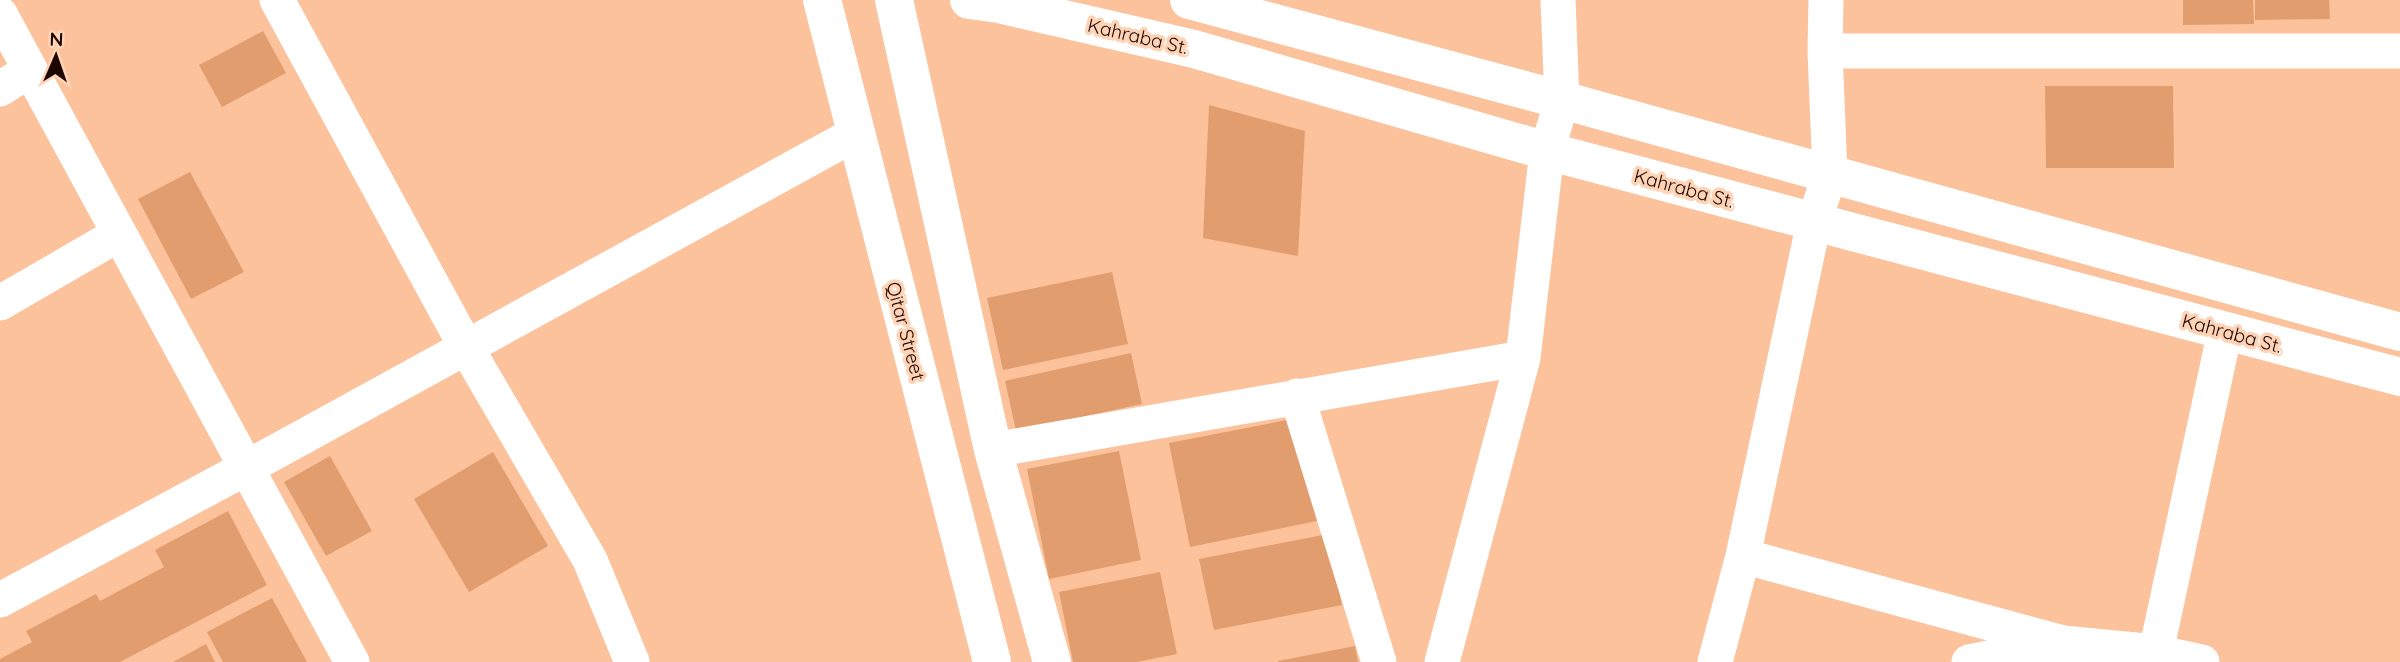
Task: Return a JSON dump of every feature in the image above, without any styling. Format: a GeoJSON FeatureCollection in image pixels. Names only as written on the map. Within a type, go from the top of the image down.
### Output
{"type":"FeatureCollection","features":[{"type":"Feature","properties":{"kind":"main road","name":"Qitar Street"},"geometry":{"type":"LineString","coordinates":[[822,0],[992,662]]}},
{"type":"Feature","properties":{"kind":"main road"},"geometry":{"type":"LineString","coordinates":[[894,0],[993,450],[1052,662]]}},
{"type":"Feature","properties":{"kind":"main road","name":"Kahraba St."},"geometry":{"type":"LineString","coordinates":[[969,0],[999,4],[1194,49],[1547,151],[2400,377]]}},
{"type":"Feature","properties":{"kind":"main road"},"geometry":{"type":"LineString","coordinates":[[1188,0],[1562,100],[2400,332]]}},
{"type":"Feature","properties":{"kind":"street"},"geometry":{"type":"LineString","coordinates":[[277,0],[466,347],[590,560],[632,662]]}},
{"type":"Feature","properties":{"kind":"street"},"geometry":{"type":"LineString","coordinates":[[1442,662],[1523,358],[1547,151],[1562,100],[1558,0]]}},
{"type":"Feature","properties":{"kind":"street"},"geometry":{"type":"LineString","coordinates":[[1714,662],[1743,556],[1814,222],[1830,174],[1825,51],[1826,0]]}},
{"type":"Feature","properties":{"kind":"street"},"geometry":{"type":"LineString","coordinates":[[0,14],[352,662]]}},
{"type":"Feature","properties":{"kind":"street"},"geometry":{"type":"LineString","coordinates":[[1825,51],[2400,51]]}},
{"type":"Feature","properties":{"kind":"street"},"geometry":{"type":"LineString","coordinates":[[0,89],[30,70]]}},
{"type":"Feature","properties":{"kind":"street"},"geometry":{"type":"LineString","coordinates":[[0,600],[855,134]]}},
{"type":"Feature","properties":{"kind":"street"},"geometry":{"type":"LineString","coordinates":[[0,303],[118,233]]}},
{"type":"Feature","properties":{"kind":"street"},"geometry":{"type":"LineString","coordinates":[[2156,652],[2225,331]]}},
{"type":"Feature","properties":{"kind":"street"},"geometry":{"type":"LineString","coordinates":[[993,450],[1523,358]]}},
{"type":"Feature","properties":{"kind":"street"},"geometry":{"type":"LineString","coordinates":[[1297,396],[1379,662]]}},
{"type":"Feature","properties":{"kind":"street"},"geometry":{"type":"LineString","coordinates":[[1743,556],[2064,653]]}},
{"type":"Feature","properties":{"kind":"street"},"geometry":{"type":"LineString","coordinates":[[1969,662],[2064,653],[2156,652],[2202,662]]}},
{"type":"Feature","properties":{"kind":"building"},"geometry":{"type":"Polygon","coordinates":[[[2183,0],[2253,0],[2254,24],[2183,25],[2183,0]]]}},
{"type":"Feature","properties":{"kind":"building"},"geometry":{"type":"Polygon","coordinates":[[[2255,0],[2329,0],[2330,19],[2255,20],[2255,0]]]}},
{"type":"Feature","properties":{"kind":"building"},"geometry":{"type":"Polygon","coordinates":[[[263,31],[286,73],[222,107],[199,65],[263,31]]]}},
{"type":"Feature","properties":{"kind":"building"},"geometry":{"type":"Polygon","coordinates":[[[2045,86],[2173,86],[2174,168],[2046,168],[2045,86]]]}},
{"type":"Feature","properties":{"kind":"building"},"geometry":{"type":"Polygon","coordinates":[[[1209,105],[1305,131],[1298,256],[1203,238],[1209,105]]]}},
{"type":"Feature","properties":{"kind":"building"},"geometry":{"type":"Polygon","coordinates":[[[190,172],[244,272],[191,299],[138,199],[190,172]]]}},
{"type":"Feature","properties":{"kind":"building"},"geometry":{"type":"Polygon","coordinates":[[[1112,272],[1128,344],[1003,370],[987,298],[1112,272]]]}},
{"type":"Feature","properties":{"kind":"building"},"geometry":{"type":"Polygon","coordinates":[[[1131,353],[1142,404],[1016,431],[1005,381],[1131,353]]]}},
{"type":"Feature","properties":{"kind":"building"},"geometry":{"type":"Polygon","coordinates":[[[1297,418],[1317,521],[1190,547],[1169,443],[1297,418]]]}},
{"type":"Feature","properties":{"kind":"building"},"geometry":{"type":"Polygon","coordinates":[[[1119,451],[1141,560],[1049,579],[1027,469],[1119,451]]]}},
{"type":"Feature","properties":{"kind":"building"},"geometry":{"type":"Polygon","coordinates":[[[493,452],[548,546],[469,592],[414,499],[493,452]]]}},
{"type":"Feature","properties":{"kind":"building"},"geometry":{"type":"Polygon","coordinates":[[[330,456],[372,531],[326,556],[284,482],[330,456]]]}},
{"type":"Feature","properties":{"kind":"building"},"geometry":{"type":"Polygon","coordinates":[[[228,511],[267,585],[120,662],[0,662],[0,659],[32,642],[26,631],[96,594],[100,601],[164,567],[155,550],[228,511]]]}},
{"type":"Feature","properties":{"kind":"building"},"geometry":{"type":"Polygon","coordinates":[[[1328,534],[1342,605],[1214,630],[1199,559],[1328,534]]]}},
{"type":"Feature","properties":{"kind":"building"},"geometry":{"type":"Polygon","coordinates":[[[1160,572],[1177,654],[1137,662],[1073,662],[1059,592],[1160,572]]]}},
{"type":"Feature","properties":{"kind":"building"},"geometry":{"type":"Polygon","coordinates":[[[272,598],[307,662],[223,662],[207,632],[272,598]]]}},
{"type":"Feature","properties":{"kind":"building"},"geometry":{"type":"Polygon","coordinates":[[[206,644],[215,662],[173,662],[206,644]]]}},
{"type":"Feature","properties":{"kind":"building"},"geometry":{"type":"Polygon","coordinates":[[[1355,646],[1358,662],[1278,662],[1278,661],[1355,646]]]}}]}
